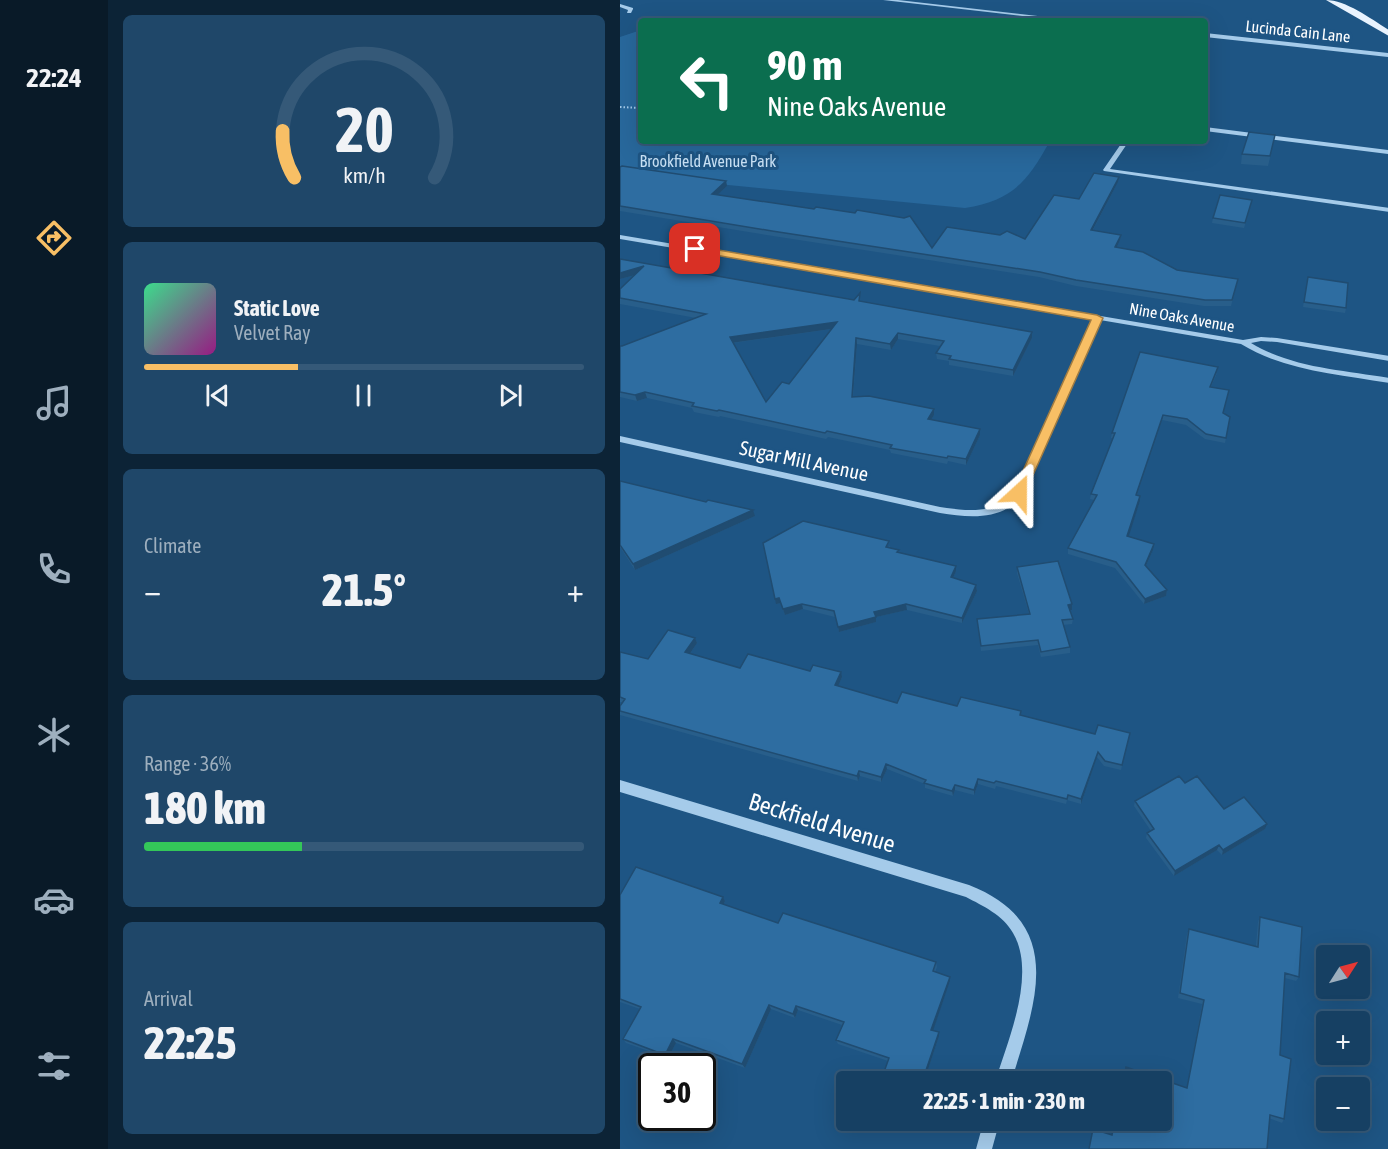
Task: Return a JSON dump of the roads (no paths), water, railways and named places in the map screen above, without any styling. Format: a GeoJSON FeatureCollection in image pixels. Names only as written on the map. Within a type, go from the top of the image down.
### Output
{"type":"FeatureCollection","features":[{"type":"Feature","properties":{"kind":"main road"},"geometry":{"type":"LineString","coordinates":[[1329,0],[1388,34]]}},
{"type":"Feature","properties":{"kind":"street"},"geometry":{"type":"LineString","coordinates":[[885,0],[1051,18]]}},
{"type":"Feature","properties":{"kind":"street"},"geometry":{"type":"LineString","coordinates":[[620,5],[631,9],[629,12]]}},
{"type":"Feature","properties":{"kind":"street","name":"Lucinda Cain Lane"},"geometry":{"type":"LineString","coordinates":[[1208,35],[1388,55]]}},
{"type":"Feature","properties":{"kind":"street"},"geometry":{"type":"LineString","coordinates":[[1208,129],[1388,152]]}},
{"type":"Feature","properties":{"kind":"street"},"geometry":{"type":"LineString","coordinates":[[1124,144],[1106,170],[1388,210]]}},
{"type":"Feature","properties":{"kind":"street","name":"Nine Oaks Avenue"},"geometry":{"type":"LineString","coordinates":[[620,237],[1243,342],[1261,339],[1277,340],[1388,359]]}},
{"type":"Feature","properties":{"kind":"street","name":"Sugar Mill Avenue"},"geometry":{"type":"LineString","coordinates":[[620,439],[940,510],[981,514],[1008,505],[1019,493],[1097,318]]}},
{"type":"Feature","properties":{"kind":"street","name":"Nine Oaks Avenue"},"geometry":{"type":"LineString","coordinates":[[1243,342],[1255,351],[1280,360],[1388,381]]}},
{"type":"Feature","properties":{"kind":"street","name":"Beckfield Avenue"},"geometry":{"type":"LineString","coordinates":[[620,786],[969,891],[991,900],[1007,912],[1023,939],[1029,952],[1031,970],[1030,988],[1006,1071]]}},
{"type":"Feature","properties":{"kind":"street"},"geometry":{"type":"LineString","coordinates":[[984,1149],[989,1131]]}},
{"type":"Feature","properties":{"kind":"park label","name":"Brookfield Avenue Park"},"geometry":{"type":"Point","coordinates":[708,161]}}]}
